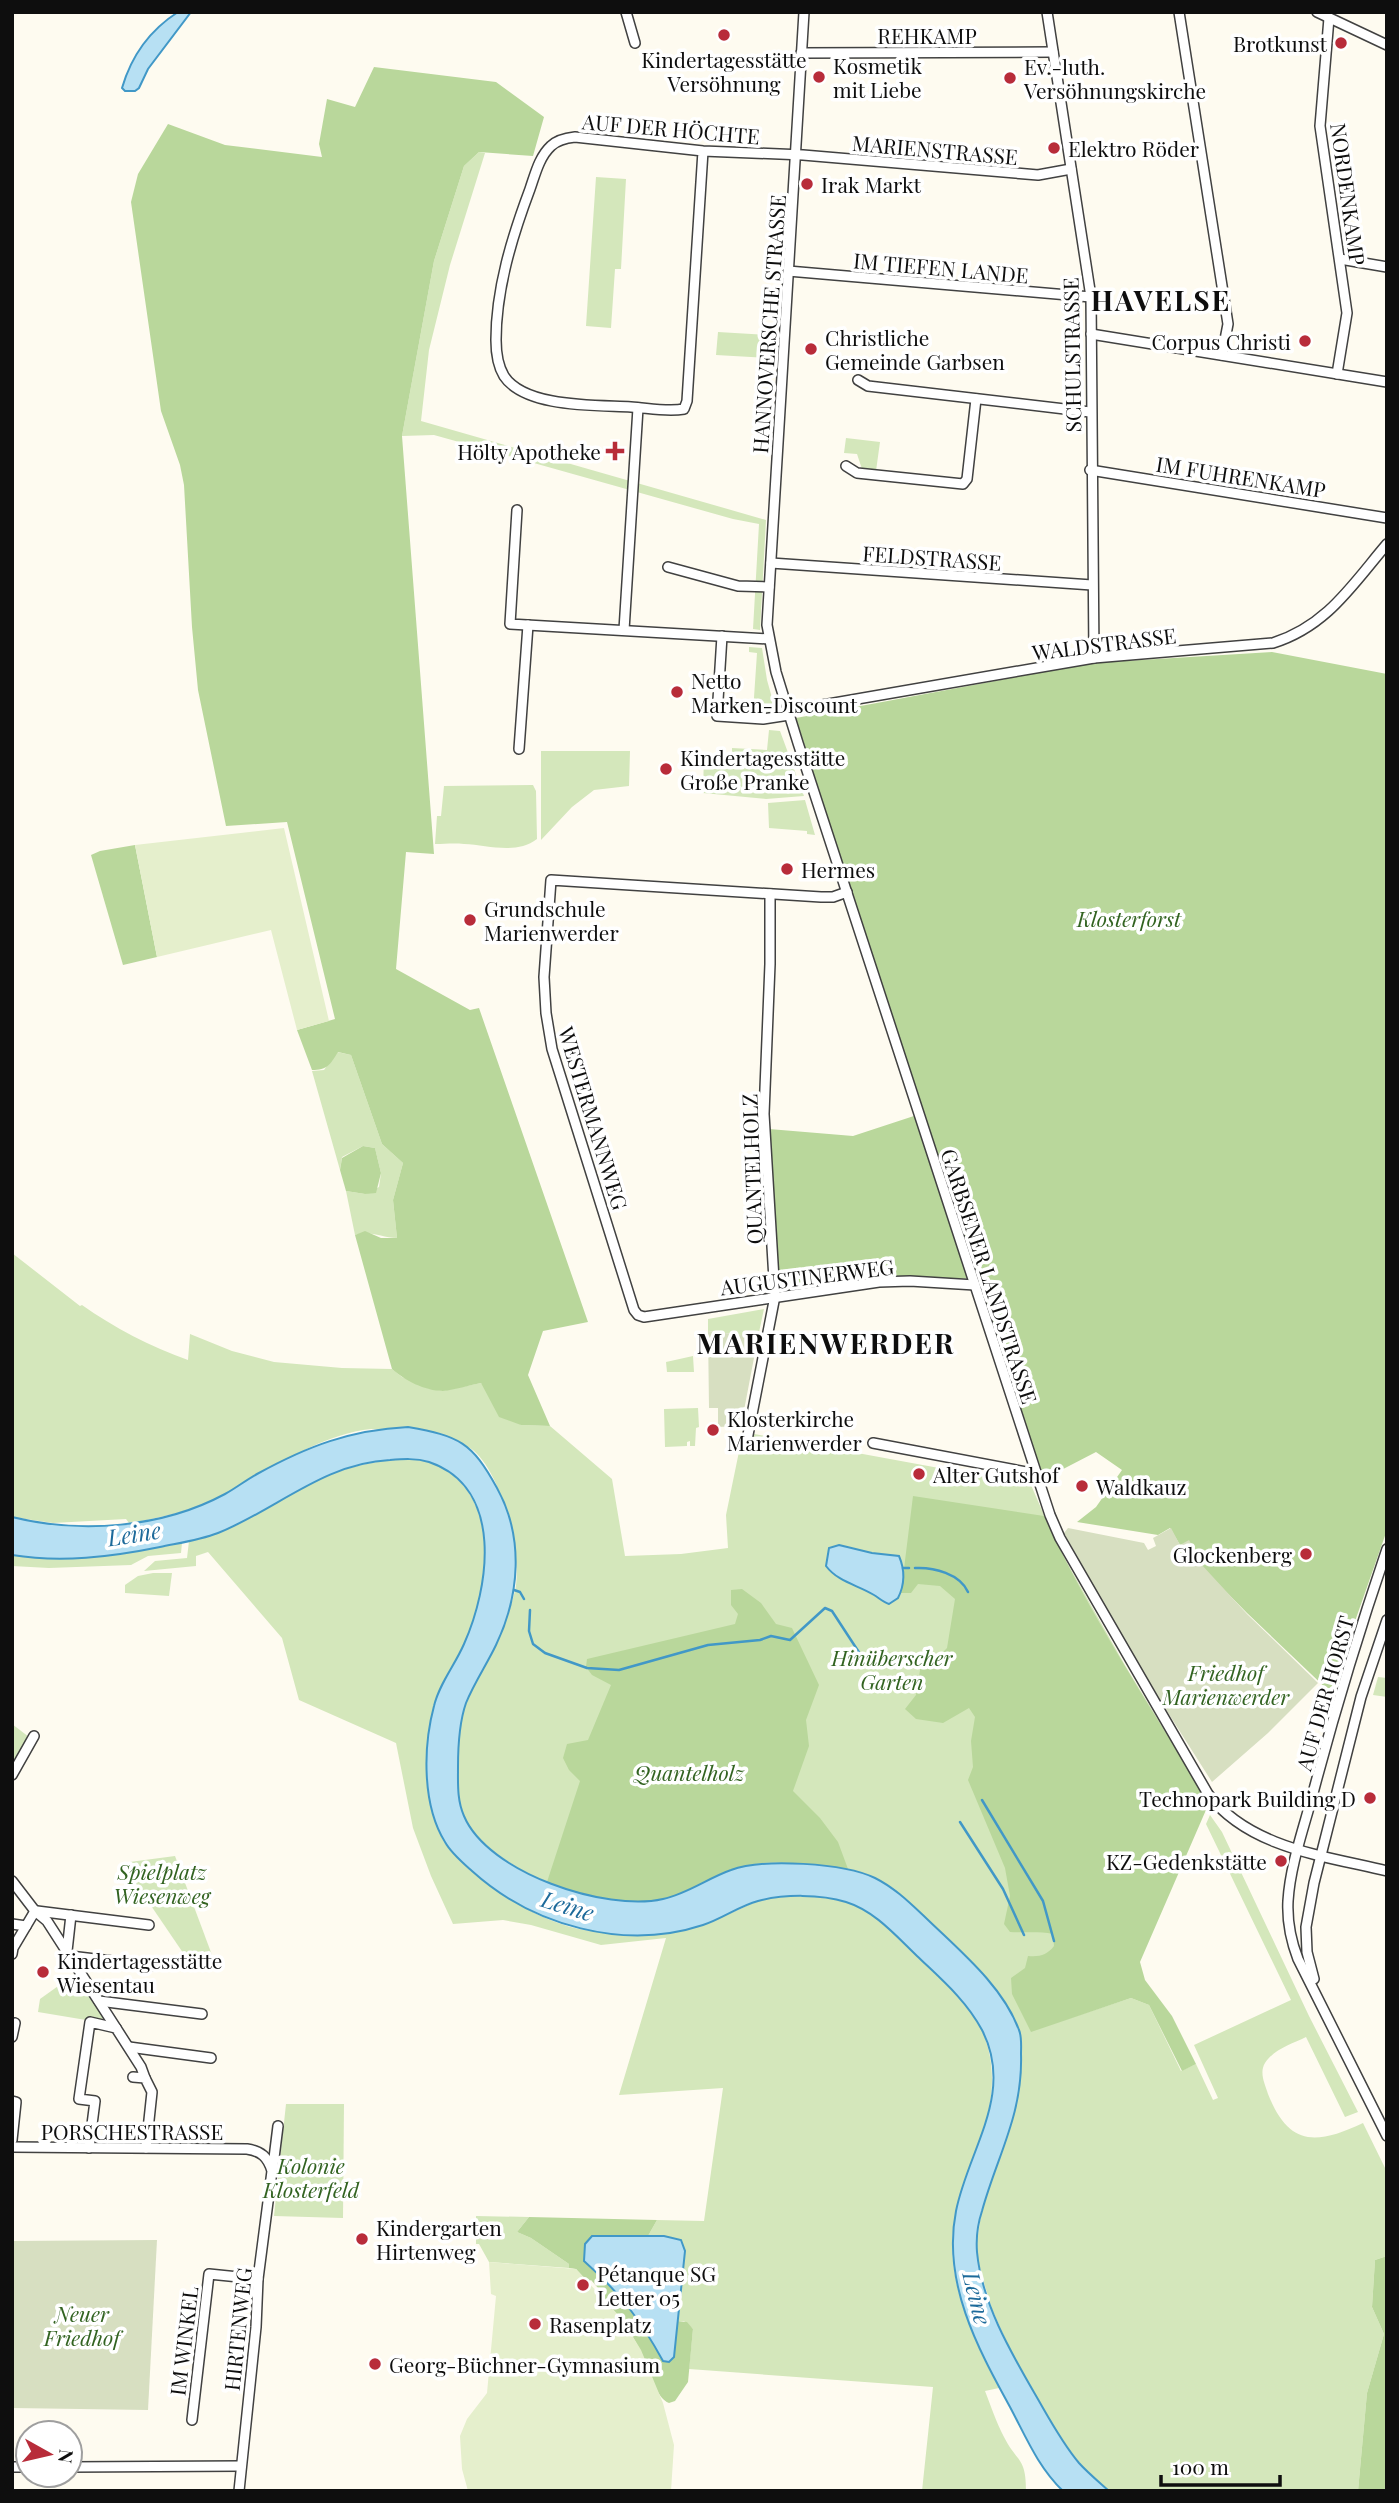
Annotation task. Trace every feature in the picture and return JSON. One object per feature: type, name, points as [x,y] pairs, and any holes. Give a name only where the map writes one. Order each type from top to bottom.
[{"type":"street","points":[[626,12],[635,43]]},
{"type":"street","name":"HANNOVERSCHE STRASSE","points":[[769,639],[769,587],[804,12]]},
{"type":"street","name":"SCHULSTRASSE","points":[[1047,12],[1091,297],[1090,470],[1094,659]]},
{"type":"street","points":[[1179,12],[1228,324],[1222,355]]},
{"type":"street","points":[[1317,12],[1387,46]]},
{"type":"street","name":"NORDENKAMP","points":[[1329,18],[1320,126],[1348,313],[1338,374]]},
{"type":"street","name":"REHKAMP","points":[[801,53],[1053,52]]},
{"type":"street","name":"AUF DER HÖCHTE","points":[[703,151],[687,401],[684,408],[638,408],[543,399],[511,384],[504,376],[498,360],[496,341],[503,283],[514,233],[543,156],[558,141],[575,137],[703,151],[796,155]]},
{"type":"street","name":"MARIENSTRASSE","points":[[796,155],[1038,175],[1071,169]]},
{"type":"street","points":[[1340,259],[1387,267]]},
{"type":"street","name":"IM TIEFEN LANDE","points":[[788,271],[1091,297]]},
{"type":"street","points":[[1091,334],[1387,382]]},
{"type":"street","points":[[858,380],[868,386],[1090,412]]},
{"type":"street","points":[[846,466],[857,474],[963,484],[967,479],[976,399]]},
{"type":"street","points":[[624,630],[638,408]]},
{"type":"street","name":"IM FUHRENKAMP","points":[[1090,470],[1387,517]]},
{"type":"street","points":[[517,510],[510,624],[769,639]]},
{"type":"street","name":"WALDSTRASSE","points":[[722,636],[717,716],[763,719],[1094,659],[1251,646],[1293,636],[1325,616],[1387,544]]},
{"type":"street","name":"FELDSTRASSE","points":[[771,564],[1092,585]]},
{"type":"street","points":[[668,567],[737,586],[769,587]]},
{"type":"street","points":[[519,749],[528,625]]},
{"type":"street","name":"GARBSENER LANDSTRASSE","points":[[769,639],[789,713],[1055,1529],[1208,1794],[1221,1808],[1246,1829],[1299,1849],[1387,1871]]},
{"type":"street","name":"WESTERMANNWEG","points":[[644,1317],[634,1310],[552,1049],[545,1013],[544,978],[551,880],[833,897],[847,892]]},
{"type":"street","name":"QUANTELHOLZ","points":[[747,1440],[775,1296],[764,1114],[771,964],[770,894]]},
{"type":"street","name":"AUGUSTINERWEG","points":[[644,1317],[879,1282],[910,1280],[975,1285]]},
{"type":"street","points":[[873,1443],[1037,1474]]},
{"type":"street","name":"AUF DER HORST","points":[[1299,1849],[1342,1689],[1387,1549]]},
{"type":"street","name":"AUF DER HORST","points":[[1322,1854],[1361,1697],[1387,1620]]},
{"type":"street","points":[[12,1775],[34,1736]]},
{"type":"street","points":[[1299,1849],[1288,1904],[1290,1929],[1298,1959],[1387,2136]]},
{"type":"street","points":[[1322,1854],[1308,1916],[1307,1952],[1325,2011]]},
{"type":"street","points":[[12,1881],[35,1911],[47,1921],[141,2067],[152,2092],[146,2148]]},
{"type":"street","points":[[35,1911],[149,1925]]},
{"type":"street","points":[[12,1954],[35,1911]]},
{"type":"street","points":[[67,1951],[71,1915]]},
{"type":"street","points":[[12,1924],[26,1926]]},
{"type":"street","points":[[67,1951],[154,1966]]},
{"type":"street","points":[[99,2001],[202,2014]]},
{"type":"street","points":[[12,2037],[15,2022]]},
{"type":"street","points":[[89,2148],[95,2101],[79,2099],[90,2022],[116,2028]]},
{"type":"street","points":[[129,2047],[211,2058]]},
{"type":"street","points":[[133,2077],[145,2078]]},
{"type":"street","points":[[12,2101],[16,2102],[12,2140]]},
{"type":"street","name":"HIRTENWEG","points":[[239,2491],[256,2328],[258,2279],[278,2126]]},
{"type":"street","name":"PORSCHESTRASSE","points":[[12,2147],[251,2150],[264,2155],[272,2171]]},
{"type":"street","name":"IM WINKEL","points":[[192,2420],[209,2274],[258,2279]]},
{"type":"street","points":[[84,2467],[241,2466]]},
{"type":"green space","points":[[374,67],[496,82],[544,117],[533,156],[479,152],[464,166],[434,261],[402,436],[434,854],[406,852],[396,969],[470,1010],[479,1008],[588,1322],[543,1331],[528,1375],[550,1426],[521,1425],[499,1417],[481,1383],[436,1391],[415,1384],[392,1369],[355,1235],[365,1231],[381,1238],[397,1238],[393,1200],[403,1163],[382,1144],[351,1055],[338,1052],[328,1066],[312,1070],[297,1030],[335,1019],[287,822],[226,826],[198,690],[184,485],[180,465],[161,411],[131,202],[138,174],[168,124],[225,145],[322,157],[319,144],[327,99],[355,107]]},
{"type":"green space","points":[[479,152],[485,153],[450,265],[429,350],[421,421],[766,520],[760,630],[753,629],[759,524],[434,435],[402,436],[434,261],[464,166]]},
{"type":"green space","points":[[596,177],[626,179],[621,269],[615,269],[611,328],[586,326]]},
{"type":"green space","points":[[718,332],[769,335],[768,358],[716,355]]},
{"type":"green space","points":[[846,438],[880,442],[876,471],[862,469],[857,454],[844,453]]},
{"type":"green space","points":[[749,647],[762,648],[776,712],[753,712],[757,653],[749,652]]},
{"type":"green space","name":"Klosterforst","points":[[1272,652],[1387,674],[1387,1530],[1333,1677],[1331,1693],[1180,1545],[1170,1528],[1158,1535],[1077,1522],[1096,1507],[1122,1470],[1096,1452],[1042,1480],[978,1279],[881,1276],[779,1290],[769,1129],[853,1136],[920,1114],[796,718],[1092,663]]},
{"type":"green space","points":[[769,730],[780,731],[804,796],[766,799],[703,793],[704,754],[732,757],[732,748],[767,750]]},
{"type":"green space","points":[[541,751],[630,751],[629,786],[594,790],[572,807],[541,840]]},
{"type":"green space","points":[[533,785],[536,791],[537,839],[529,844],[502,848],[435,844],[437,816],[441,816],[444,786]]},
{"type":"green space","points":[[805,800],[815,835],[807,834],[807,831],[769,828],[768,803]]},
{"type":"green space","points":[[284,828],[329,1021],[297,1030],[271,930],[157,957],[135,845]]},
{"type":"green space","points":[[135,845],[157,957],[123,965],[91,855]]},
{"type":"green space","points":[[337,1052],[351,1055],[382,1144],[403,1163],[393,1200],[397,1238],[366,1233],[355,1235],[346,1191],[365,1194],[379,1187],[381,1173],[375,1148],[363,1146],[342,1157],[340,1170],[312,1071],[324,1070]]},
{"type":"green space","points":[[363,1146],[375,1148],[381,1173],[376,1193],[346,1191],[340,1170],[342,1158]]},
{"type":"green space","name":"Hinüberscher Garten","points":[[12,1253],[80,1306],[133,1336],[188,1360],[190,1334],[232,1351],[274,1362],[392,1369],[402,1377],[427,1388],[442,1391],[481,1383],[521,1425],[550,1426],[612,1479],[625,1556],[681,1554],[728,1548],[726,1515],[743,1432],[1031,1485],[1057,1545],[1126,1667],[1209,1803],[1037,2029],[1131,1998],[1149,2005],[1181,2071],[1196,2064],[1213,2100],[1218,2098],[1194,2045],[1291,2000],[1206,1824],[1210,1815],[1222,1832],[1309,2016],[1358,2112],[1345,2117],[1306,2037],[1278,2050],[1263,2067],[1264,2082],[1276,2111],[1285,2124],[1306,2137],[1331,2135],[1363,2123],[1387,2172],[1387,2256],[1375,2260],[1372,2307],[1384,2334],[1367,2393],[1358,2491],[1109,2491],[1078,2462],[1012,2354],[992,2309],[976,2248],[981,2215],[1021,2069],[895,1889],[864,1873],[580,1894],[559,1888],[526,1872],[493,1851],[480,1839],[469,1825],[459,1798],[461,1725],[468,1698],[504,1627],[517,1576],[512,1536],[500,1493],[481,1458],[470,1448],[371,1429],[332,1438],[313,1446],[214,1500],[166,1516],[129,1523],[126,1519],[53,1523],[12,1517]]},
{"type":"green space","points":[[764,1309],[758,1337],[708,1331],[708,1319]]},
{"type":"green space","points":[[708,1331],[758,1337],[741,1426],[718,1427],[718,1408],[709,1408]]},
{"type":"green space","points":[[693,1356],[694,1372],[667,1372],[666,1362]]},
{"type":"green space","points":[[698,1408],[699,1427],[696,1428],[695,1446],[690,1446],[690,1441],[687,1446],[665,1447],[664,1409]]},
{"type":"green space","points":[[420,1459],[447,1471],[466,1489],[478,1512],[484,1538],[485,1566],[481,1595],[473,1622],[440,1690],[431,1719],[431,1797],[439,1832],[449,1849],[489,1884],[521,1906],[555,1922],[591,1931],[726,1914],[768,1899],[798,1896],[850,1903],[859,1906],[887,1927],[969,2007],[982,2030],[989,2052],[991,2095],[982,2138],[955,2222],[952,2238],[953,2265],[967,2320],[999,2388],[985,2391],[1001,2431],[1022,2465],[1026,2491],[922,2491],[933,2387],[689,2369],[693,2329],[684,2321],[677,2321],[685,2251],[664,2236],[648,2236],[657,2220],[704,2221],[723,2088],[619,2095],[666,1938],[601,1945],[503,1920],[453,1924],[413,1828],[396,1743],[299,1700],[282,1638],[208,1552],[196,1556],[196,1566],[144,1571],[155,1561],[187,1558],[189,1541],[219,1532],[329,1475],[373,1462]]},
{"type":"green space","points":[[913,1496],[1044,1516],[1101,1626],[1209,1803],[1140,1962],[1145,1980],[1172,2016],[1196,2064],[1182,2071],[1149,2005],[1131,1998],[1031,2032],[1012,1994],[1011,1978],[1025,1968],[1028,1956],[1049,1952],[1054,1946],[1053,1934],[1010,1932],[1004,1924],[1010,1896],[1005,1868],[968,1780],[973,1767],[971,1741],[975,1717],[969,1708],[943,1723],[916,1719],[905,1709],[916,1695],[922,1658],[926,1654],[942,1653],[947,1648],[955,1599],[940,1586],[918,1584],[911,1593],[901,1593]]},
{"type":"green space","name":"Friedhof Marienwerder","points":[[1068,1528],[1144,1543],[1148,1550],[1156,1546],[1153,1538],[1171,1528],[1180,1545],[1189,1540],[1201,1564],[1247,1614],[1318,1683],[1268,1733],[1212,1782],[1137,1664],[1064,1533]]},
{"type":"green space","points":[[182,1543],[181,1553],[148,1556],[131,1565],[49,1568],[12,1566],[12,1555],[76,1558]]},
{"type":"green space","points":[[172,1573],[169,1596],[125,1593],[125,1585],[138,1576]]},
{"type":"green space","name":"Quantelholz","points":[[742,1589],[761,1603],[776,1624],[792,1628],[819,1685],[806,1720],[809,1746],[793,1791],[820,1818],[838,1842],[848,1869],[772,1862],[749,1865],[667,1899],[637,1903],[591,1897],[547,1882],[580,1781],[569,1770],[563,1758],[567,1744],[588,1740],[611,1685],[592,1675],[586,1667],[587,1659],[735,1624],[738,1614],[731,1605],[731,1590]]},
{"type":"green space","points":[[1378,1677],[1387,1678],[1387,1697],[1373,1695]]},
{"type":"green space","points":[[12,1724],[29,1737],[12,1767]]},
{"type":"green space","name":"Spielplatz Wiesenweg","points":[[175,1856],[215,1963],[194,1969],[122,1863]]},
{"type":"green space","points":[[75,1974],[110,2024],[38,2012],[40,1999]]},
{"type":"green space","name":"Kolonie Klosterfeld","points":[[286,2104],[344,2104],[343,2218],[274,2216]]},
{"type":"green space","points":[[476,2216],[529,2217],[517,2232],[531,2238],[569,2264],[569,2268],[489,2262],[479,2244],[476,2244]]},
{"type":"green space","points":[[529,2217],[657,2220],[648,2236],[592,2236],[584,2261],[674,2357],[677,2321],[687,2322],[693,2329],[688,2382],[675,2401],[665,2401],[659,2393],[633,2337],[596,2291],[598,2288],[591,2280],[588,2282],[576,2269],[569,2268],[569,2264],[531,2238],[517,2232]]},
{"type":"green space","name":"Neuer Friedhof","points":[[157,2240],[148,2410],[12,2408],[12,2241]]},
{"type":"green space","points":[[1387,2256],[1387,2491],[1358,2491],[1367,2393],[1384,2334],[1372,2307],[1375,2260]]},
{"type":"green space","points":[[489,2262],[576,2269],[622,2319],[641,2350],[663,2403],[674,2445],[671,2491],[468,2491],[462,2469],[460,2436],[467,2419],[487,2393],[496,2296],[491,2294]]},
{"type":"water","points":[[178,12],[191,12],[148,69],[139,88],[125,91],[122,88],[136,55],[150,36]]},
{"type":"water","name":"Leine","points":[[408,1427],[452,1438],[471,1451],[480,1460],[497,1488],[512,1526],[516,1566],[510,1606],[496,1645],[466,1703],[459,1735],[459,1798],[464,1816],[477,1836],[497,1855],[522,1871],[551,1884],[611,1900],[639,1902],[663,1899],[731,1870],[763,1864],[803,1864],[861,1873],[882,1882],[908,1901],[966,1956],[1002,1998],[1020,2033],[1021,2076],[1008,2135],[979,2221],[977,2247],[980,2272],[1000,2330],[1053,2425],[1079,2463],[1109,2491],[1063,2491],[1054,2482],[1027,2440],[986,2361],[965,2313],[954,2263],[956,2211],[986,2122],[994,2077],[991,2054],[982,2030],[961,1999],[944,1982],[866,1911],[836,1899],[814,1896],[779,1897],[751,1903],[703,1925],[673,1932],[611,1934],[551,1919],[523,1906],[472,1871],[448,1846],[437,1827],[429,1794],[427,1757],[430,1722],[436,1698],[473,1621],[484,1569],[480,1516],[470,1494],[453,1475],[429,1462],[419,1460],[366,1463],[322,1478],[239,1523],[204,1538],[142,1551],[86,1558],[49,1559],[12,1555],[12,1517],[93,1526],[148,1521],[201,1505],[276,1464],[330,1441],[367,1432]]},
{"type":"water","points":[[839,1545],[899,1556],[903,1577],[898,1598],[889,1604],[842,1580],[831,1571],[826,1566],[829,1548]]},
{"type":"water","points":[[592,2236],[664,2236],[681,2240],[685,2251],[674,2357],[669,2362],[663,2361],[646,2332],[619,2296],[584,2261],[585,2244]]},
{"type":"waterway","points":[[903,1568],[909,1568]]},
{"type":"waterway","points":[[915,1568],[930,1569],[953,1576],[968,1592]]},
{"type":"waterway","points":[[514,1590],[520,1592],[524,1599]]},
{"type":"waterway","points":[[530,1610],[529,1631],[533,1644],[545,1653],[587,1668],[619,1670],[708,1645],[760,1640],[771,1636],[790,1640],[825,1608],[832,1611],[864,1660]]},
{"type":"waterway","points":[[982,1800],[1043,1901],[1054,1941]]},
{"type":"waterway","points":[[960,1822],[1003,1889],[1024,1935]]},
{"type":"place","name":"Kindertagesstätte Versöhnung","points":[[724,35]]},
{"type":"place","name":"Brotkunst","points":[[1341,43]]},
{"type":"place","name":"Kosmetik mit Liebe","points":[[819,77]]},
{"type":"place","name":"Ev.-luth. Versöhnungskirche","points":[[1010,78]]},
{"type":"place","name":"Elektro Röder","points":[[1054,148]]},
{"type":"place","name":"Irak Markt","points":[[807,184]]},
{"type":"place","name":"Corpus Christi","points":[[1305,341]]},
{"type":"place","name":"Christliche Gemeinde Garbsen","points":[[811,349]]},
{"type":"place","name":"Hölty Apotheke","points":[[615,451]]},
{"type":"place","name":"Netto Marken-Discount","points":[[677,692]]},
{"type":"place","name":"Kindertagesstätte Große Pranke","points":[[666,769]]},
{"type":"place","name":"Hermes","points":[[787,869]]},
{"type":"place","name":"Grundschule Marienwerder","points":[[470,920]]},
{"type":"place","name":"Klosterkirche Marienwerder","points":[[713,1430]]},
{"type":"place","name":"Alter Gutshof","points":[[919,1474]]},
{"type":"place","name":"Waldkauz","points":[[1082,1486]]},
{"type":"place","name":"Glockenberg","points":[[1306,1554]]},
{"type":"place","name":"Technopark Building D","points":[[1370,1798]]},
{"type":"place","name":"KZ-Gedenkstätte","points":[[1281,1861]]},
{"type":"place","name":"Kindertagesstätte Wiesentau","points":[[43,1972]]},
{"type":"place","name":"Kindergarten Hirtenweg","points":[[362,2239]]},
{"type":"place","name":"Pétanque SG Letter 05","points":[[583,2285]]},
{"type":"place","name":"Rasenplatz","points":[[535,2324]]},
{"type":"place","name":"Georg-Büchner-Gymnasium","points":[[375,2364]]},
{"type":"district","name":"HAVELSE","points":[[1161,299]]},
{"type":"district","name":"MARIENWERDER","points":[[826,1342]]}]
